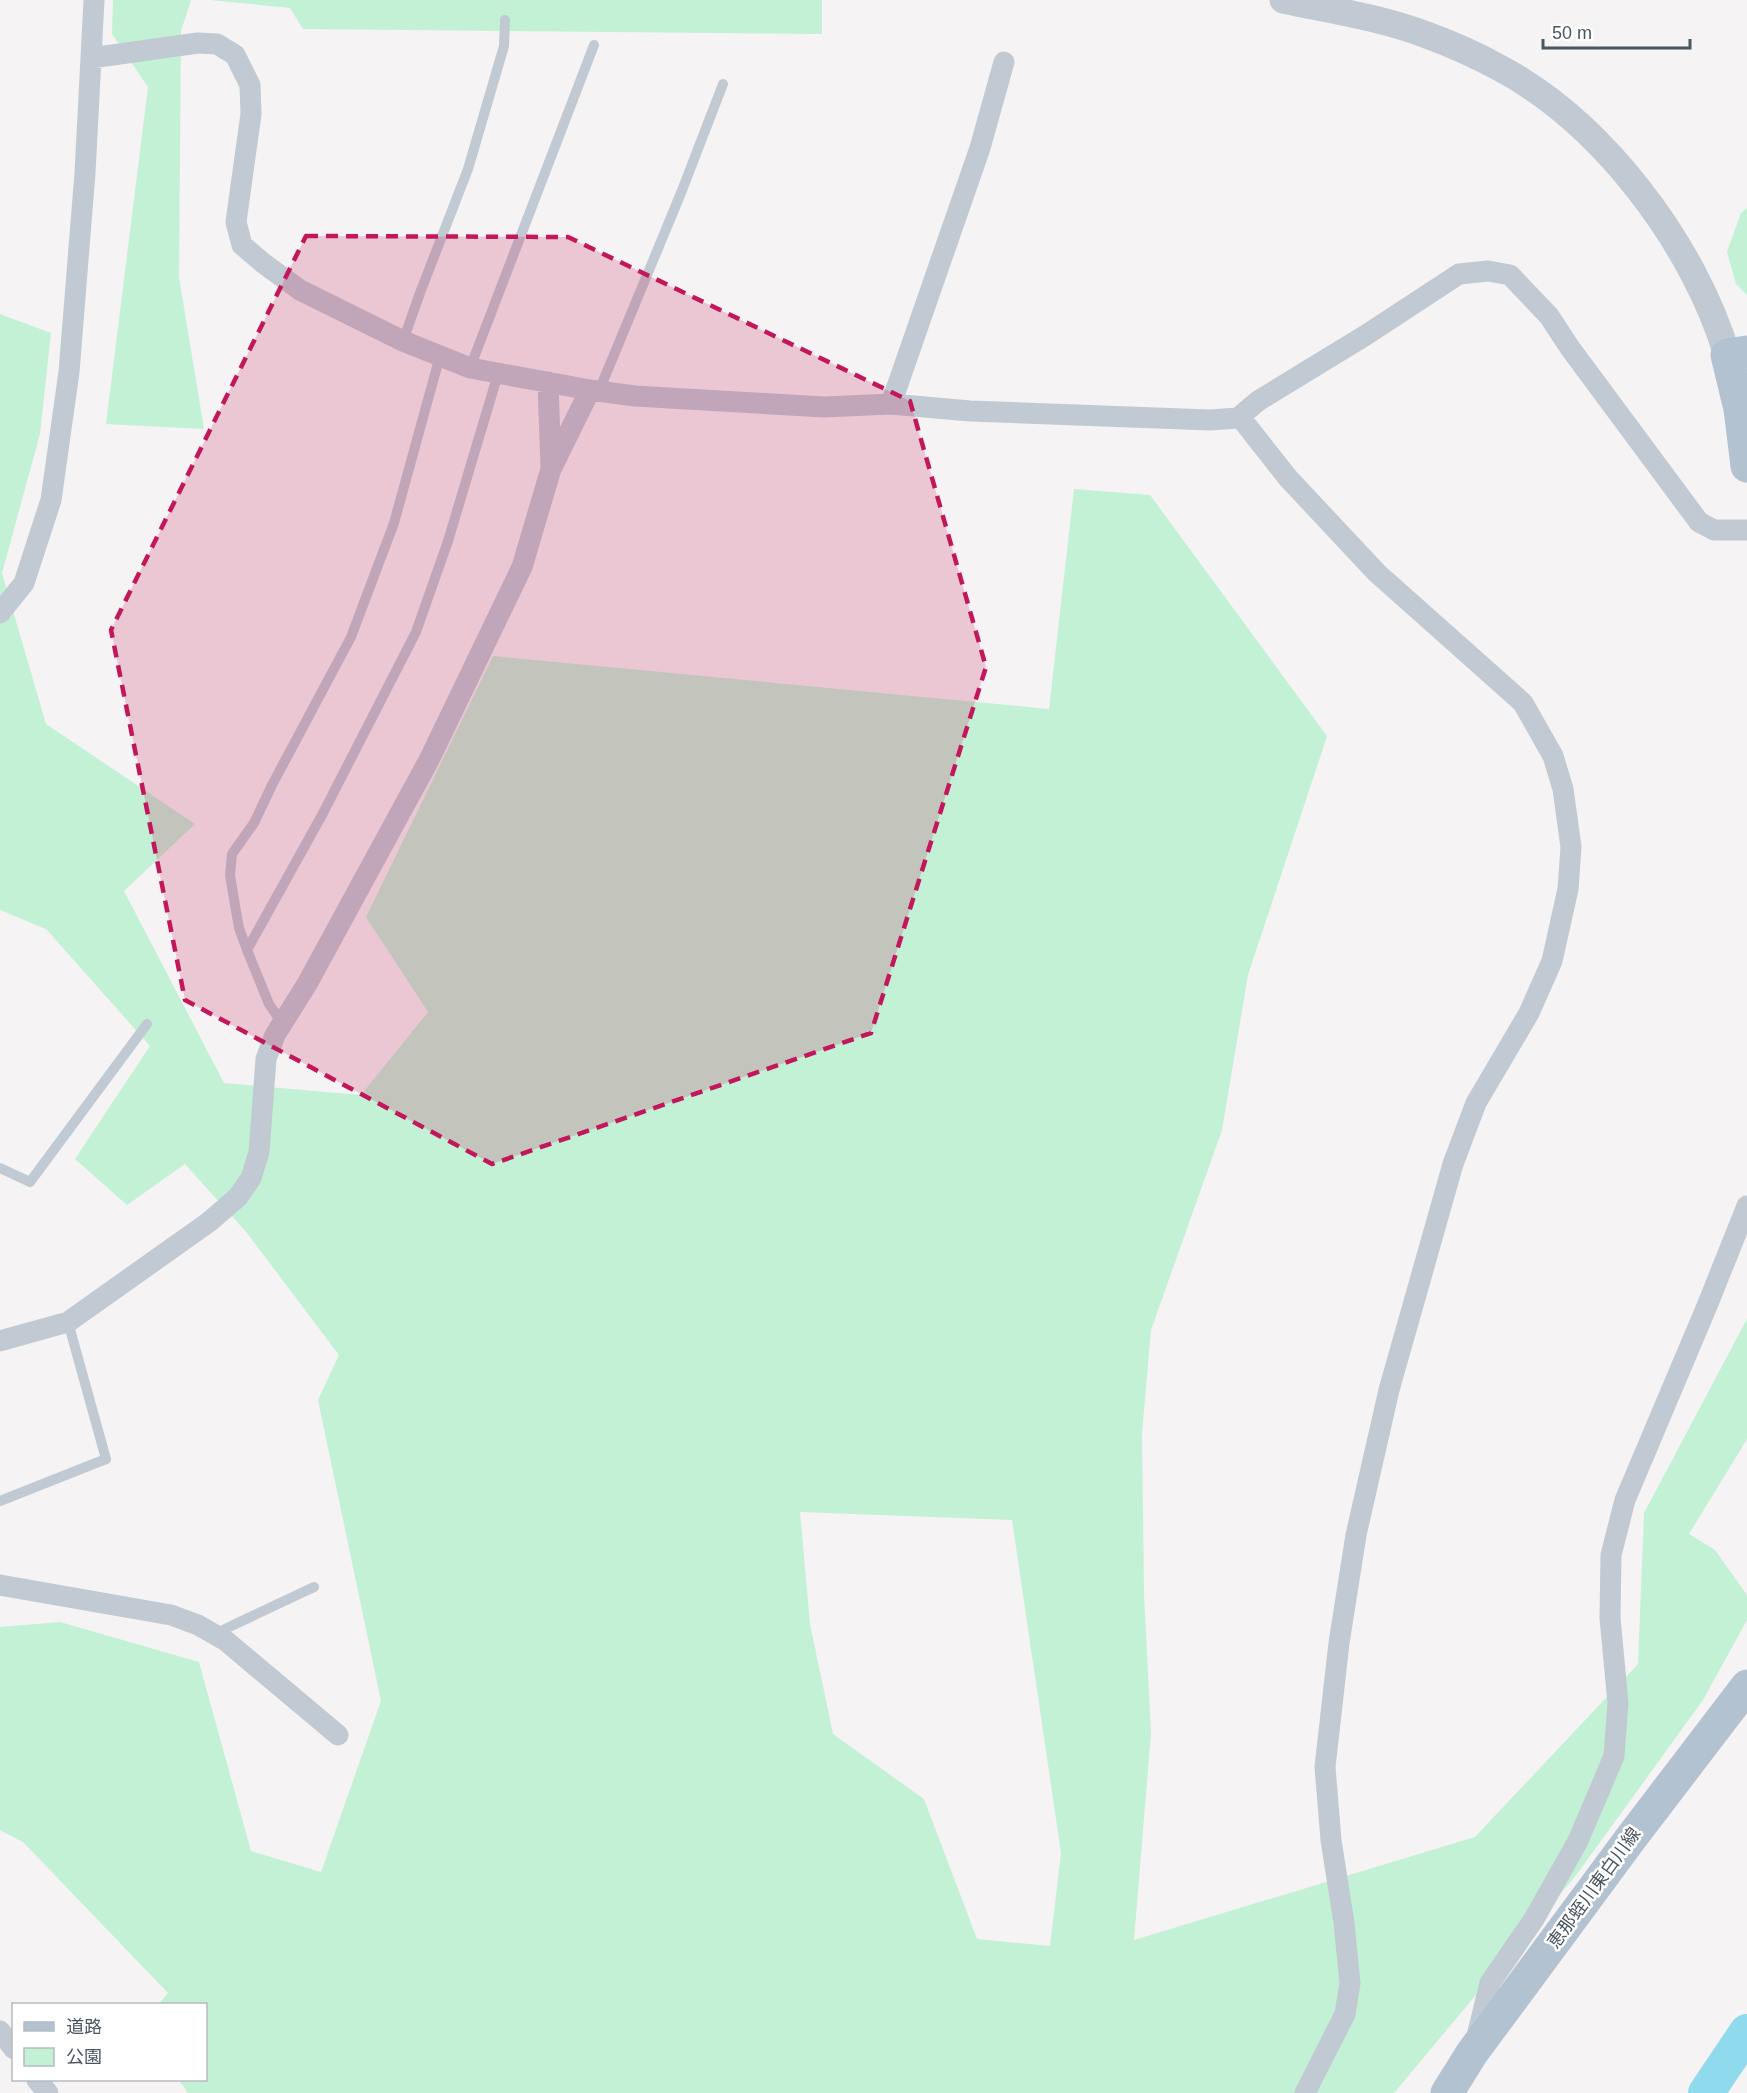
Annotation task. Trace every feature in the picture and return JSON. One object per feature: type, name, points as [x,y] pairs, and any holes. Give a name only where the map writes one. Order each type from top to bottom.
[{"type":"main road","points":[[1737,354],[1740,409],[1747,466]]},
{"type":"main road","name":"恵那蛭川東白川線","points":[[1447,2093],[1472,2053],[1747,1686]]},
{"type":"street","points":[[0,613],[24,583],[51,500],[69,372],[94,0]]},
{"type":"street","points":[[1296,1],[1369,18],[1423,34],[1469,53],[1500,68],[1563,112],[1599,143],[1658,216],[1702,289],[1718,327],[1737,354]]},
{"type":"street","points":[[91,58],[198,43],[217,44],[235,55],[250,85],[251,114],[236,222],[242,245],[300,290],[403,341],[470,368],[635,396],[824,407],[891,404],[982,412],[1210,420],[1240,417],[1258,401],[1459,274],[1488,271],[1510,274],[1549,316],[1570,348],[1699,522],[1714,530],[1747,530]]},
{"type":"street","points":[[891,404],[980,148],[1004,63]]},
{"type":"street","points":[[548,382],[551,469]]},
{"type":"street","points":[[0,1341],[68,1322],[209,1222],[238,1197],[251,1178],[259,1152],[266,1059],[275,1035],[307,984],[429,760],[522,567],[551,469],[595,390]]},
{"type":"street","points":[[1240,417],[1288,478],[1377,573],[1523,703],[1553,756],[1563,789],[1571,847],[1568,889],[1552,961],[1529,1013],[1476,1103],[1453,1164],[1389,1390],[1359,1524],[1339,1643],[1325,1767],[1331,1840],[1344,1923],[1350,1983],[1345,2014],[1305,2093]]},
{"type":"street","points":[[1472,2053],[1490,1983],[1534,1919],[1578,1841],[1614,1756],[1618,1703],[1610,1618],[1611,1555],[1625,1500],[1747,1206]]},
{"type":"street","points":[[0,1585],[171,1615],[198,1625],[217,1635],[338,1735]]},
{"type":"street","points":[[0,2031],[12,2046]]},
{"type":"street","points":[[39,2081],[48,2093]]},
{"type":"lane","points":[[403,341],[468,169],[504,46],[505,20]]},
{"type":"lane","points":[[470,368],[594,45]]},
{"type":"lane","points":[[595,390],[681,193],[723,84]]},
{"type":"lane","points":[[282,1023],[268,1004],[239,928],[230,874],[232,854],[254,824],[272,785],[351,637],[394,523],[440,356]]},
{"type":"lane","points":[[247,950],[321,815],[416,632],[448,541],[498,374]]},
{"type":"lane","points":[[0,1168],[30,1182],[147,1024]]},
{"type":"lane","points":[[0,1501],[106,1459],[68,1322]]},
{"type":"lane","points":[[217,1635],[225,1629],[314,1587]]},
{"type":"highlighted area","points":[[306,236],[568,237],[910,401],[986,667],[871,1033],[492,1164],[185,1000],[111,630]]},
{"type":"green space","points":[[113,0],[191,0],[181,31],[179,277],[204,429],[106,424],[148,87],[112,34]]},
{"type":"green space","points":[[210,0],[822,0],[822,34],[303,29],[290,8]]},
{"type":"green space","points":[[1747,208],[1747,295],[1736,284],[1727,252],[1741,213]]},
{"type":"green space","points":[[0,314],[51,333],[40,434],[2,573],[46,724],[195,824],[124,891],[224,1083],[361,1095],[428,1012],[366,917],[493,656],[1049,709],[1074,489],[1150,495],[1327,736],[1248,975],[1222,1130],[1151,1330],[1142,1433],[1144,1594],[1151,1733],[1134,1940],[1475,1837],[1638,1664],[1644,1513],[1747,1319],[1747,1439],[1689,1534],[1715,1550],[1747,1595],[1747,1620],[1703,1700],[1577,1874],[1394,2093],[188,2093],[180,2081],[207,2081],[207,2003],[160,2003],[168,1993],[23,1842],[0,1830],[0,1627],[60,1622],[199,1662],[251,1851],[321,1872],[381,1701],[318,1400],[339,1355],[247,1233],[185,1164],[127,1205],[75,1159],[150,1046],[46,929],[0,910]],"holes":[[[800,1512],[1012,1520],[1061,1853],[1050,1946],[977,1939],[924,1799],[833,1734],[810,1624]]]},
{"type":"waterway","points":[[1706,2093],[1747,2032]]}]
